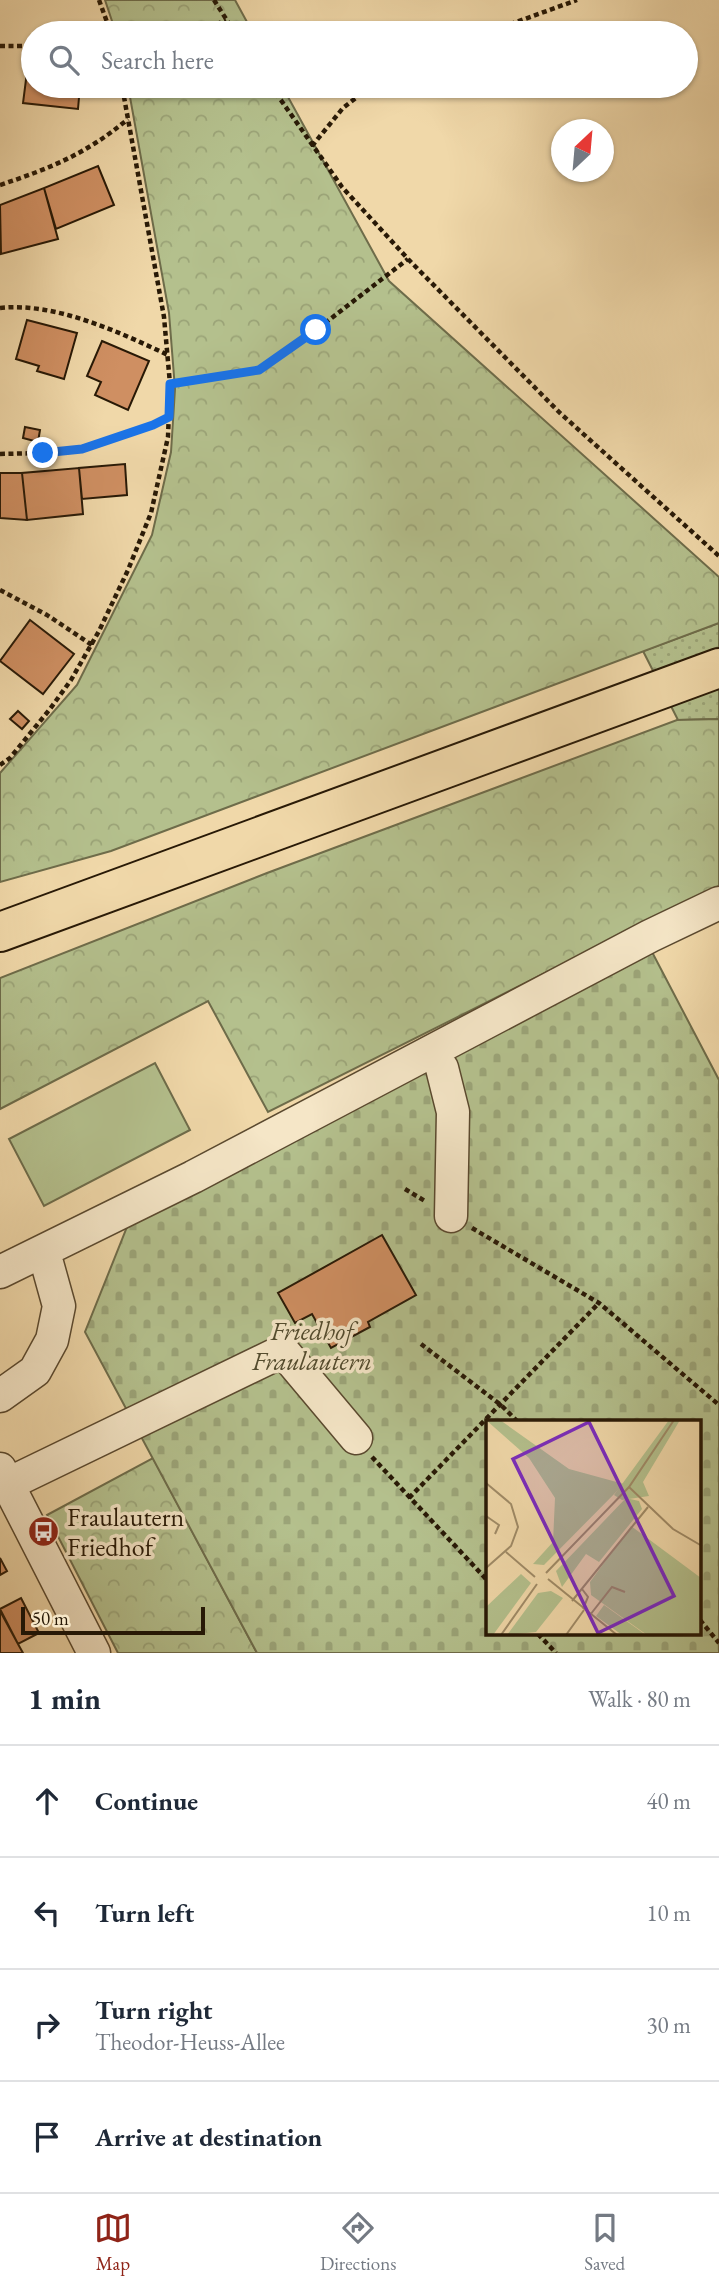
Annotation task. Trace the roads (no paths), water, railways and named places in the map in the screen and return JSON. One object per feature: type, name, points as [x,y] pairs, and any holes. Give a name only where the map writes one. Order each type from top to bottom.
[{"type":"main road","points":[[0,932],[719,668]]},
{"type":"street","points":[[0,1272],[193,1177],[650,936],[719,903]]},
{"type":"street","points":[[442,1068],[453,1112],[451,1216]]},
{"type":"street","points":[[0,1396],[35,1371],[52,1340],[59,1306],[44,1252]]},
{"type":"street","points":[[94,1653],[4,1477],[283,1351],[356,1438]]},
{"type":"place","name":"Fraulautern Friedhof","points":[[44,1532]]},
{"type":"park label","name":"Friedhof Fraulautern","points":[[312,1346]]}]
